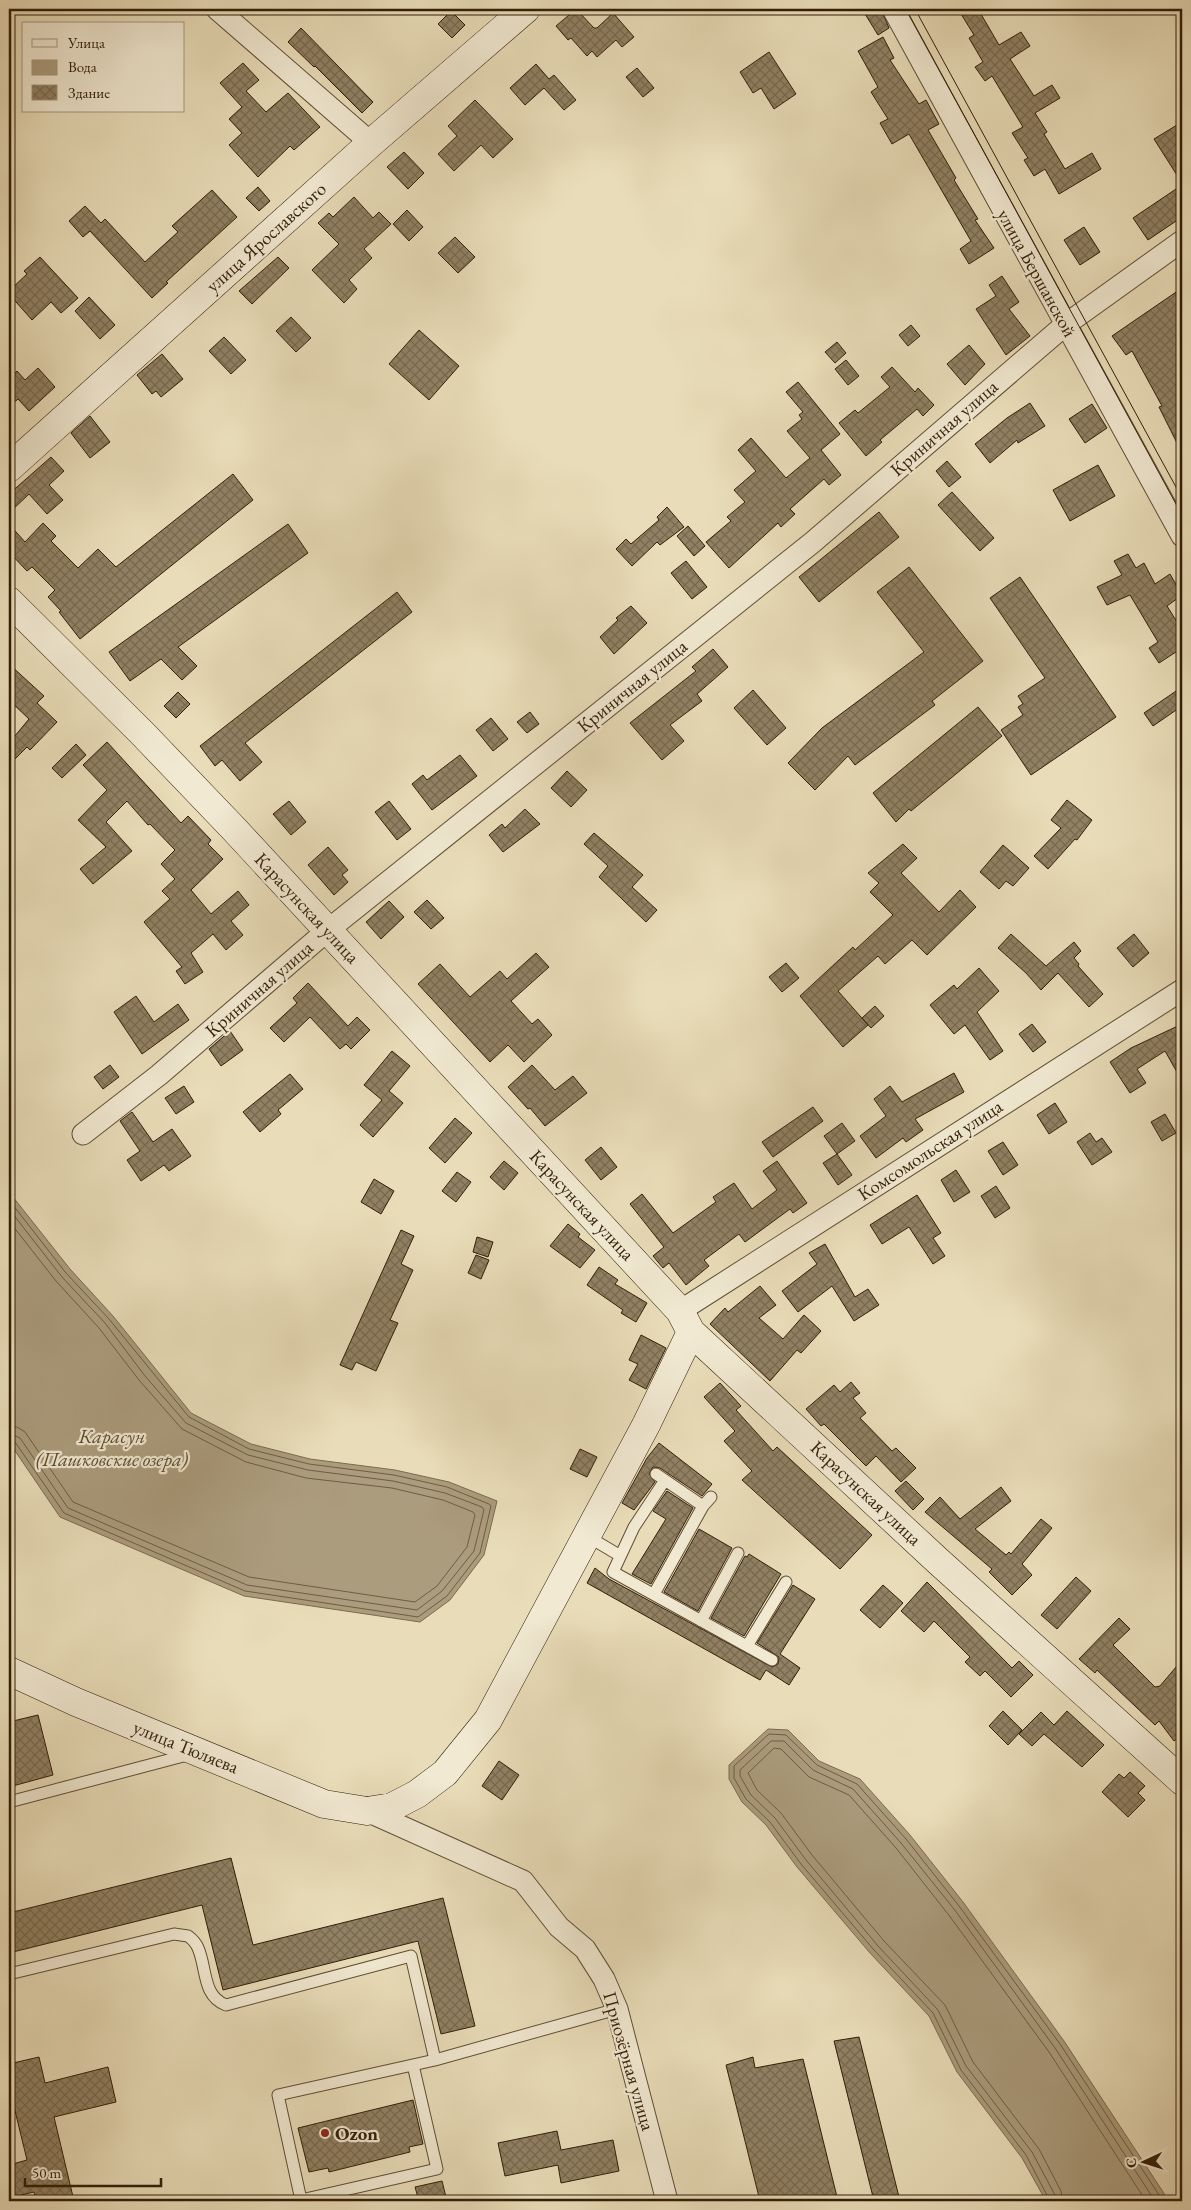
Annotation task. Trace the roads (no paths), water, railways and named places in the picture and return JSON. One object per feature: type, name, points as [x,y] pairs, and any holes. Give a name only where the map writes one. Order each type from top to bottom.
[{"type":"street","points":[[217,9],[371,143]]},
{"type":"street","name":"улица Ярославского","points":[[9,468],[371,143],[526,9]]},
{"type":"street","name":"улица Бершанской","points":[[893,9],[1182,536]]},
{"type":"street","name":"Криничная улица","points":[[83,1134],[159,1075],[328,930],[813,542],[1065,325],[1182,241]]},
{"type":"street","name":"Карасунская улица","points":[[9,601],[143,734],[328,930],[685,1322],[938,1561],[1182,1781]]},
{"type":"street","name":"Комсомольская улица","points":[[685,1322],[1182,990]]},
{"type":"street","name":"улица Тюляева","points":[[9,1671],[76,1702],[324,1804],[366,1811],[392,1807],[445,1773],[488,1720],[646,1425],[685,1322]]},
{"type":"street","name":"Приозёрная улица","points":[[366,1811],[523,1881],[559,1927],[585,1949],[604,1979],[617,2009],[667,2201]]},
{"type":"lane","points":[[654,1594],[707,1502],[660,1477],[634,1526],[613,1572],[772,1660]]},
{"type":"lane","points":[[587,1536],[620,1555]]},
{"type":"lane","points":[[702,1621],[738,1554]]},
{"type":"lane","points":[[747,1646],[786,1582]]},
{"type":"lane","points":[[9,1802],[199,1752]]},
{"type":"lane","points":[[9,1974],[174,1934],[188,1936],[198,1946],[209,1989],[216,2001],[226,2005],[411,1956],[435,2060]]},
{"type":"lane","points":[[413,2065],[437,2169],[301,2200],[278,2095],[435,2060],[617,2009]]},
{"type":"water","name":"Карасун (Пашковские озера)","points":[[9,1192],[70,1269],[113,1316],[191,1413],[251,1444],[310,1459],[395,1470],[449,1482],[497,1501],[484,1555],[450,1600],[420,1622],[244,1596],[60,1517],[9,1442]]},
{"type":"water","points":[[768,1729],[788,1730],[819,1761],[860,1779],[910,1835],[963,1902],[1064,2041],[1169,2201],[1046,2201],[1022,2158],[957,2072],[929,2016],[870,1953],[797,1867],[766,1825],[742,1802],[729,1779],[729,1765]]},
{"type":"tram line","points":[[906,9],[1182,515]]},
{"type":"tram line","points":[[915,9],[1182,498]]},
{"type":"place","name":"Ozon","points":[[325,2133]]}]
